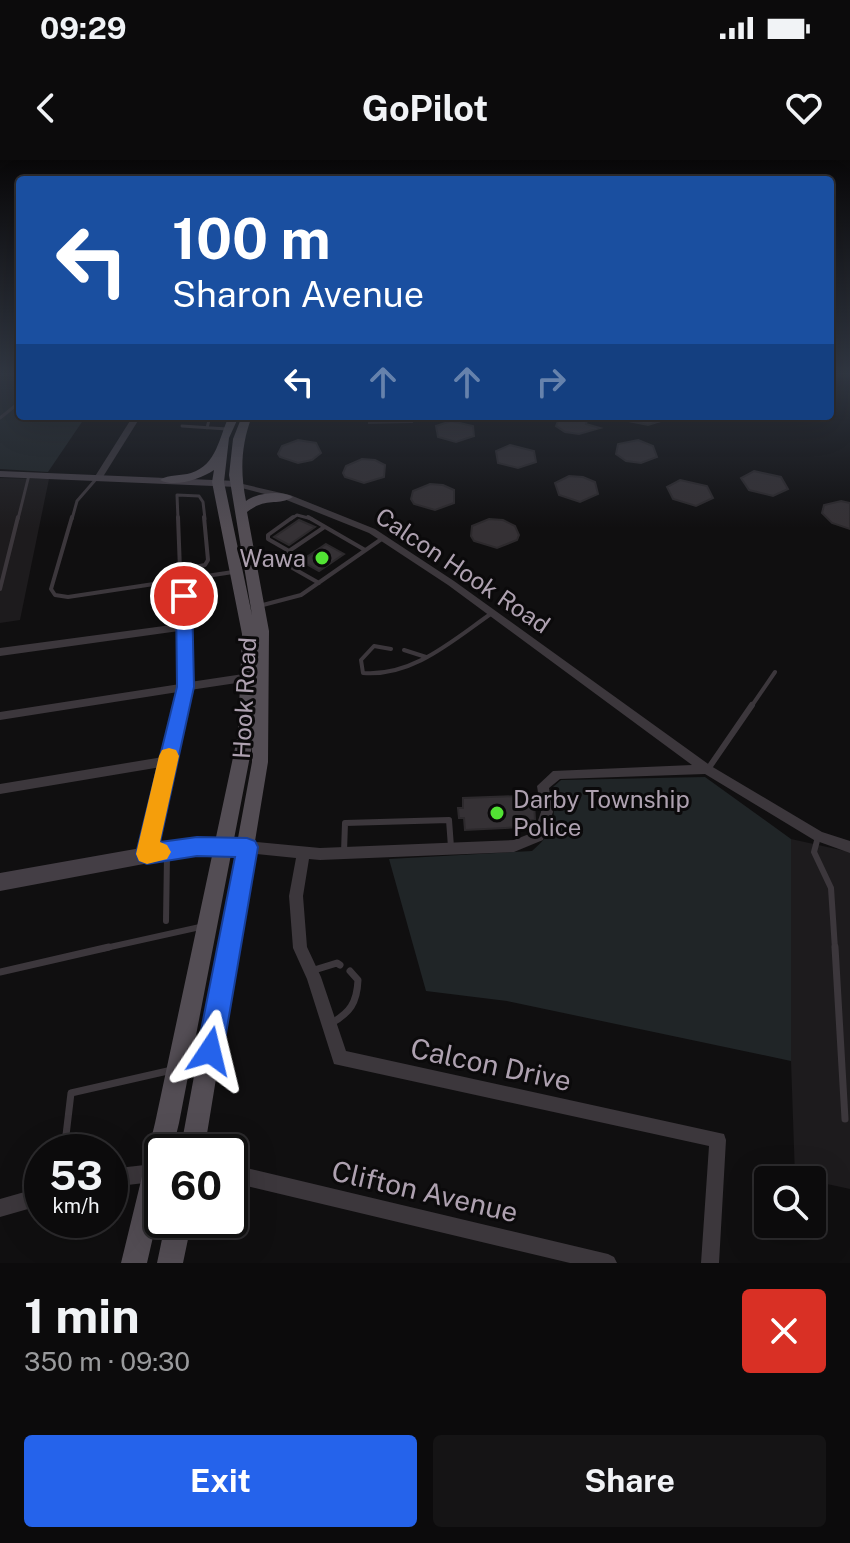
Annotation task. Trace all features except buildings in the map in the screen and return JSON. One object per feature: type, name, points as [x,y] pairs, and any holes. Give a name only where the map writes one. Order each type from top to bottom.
[{"type":"main road","name":"Hook Road","points":[[166,1134],[221,846],[246,734],[249,634],[218,482],[229,425]]},
{"type":"main road","name":"Hook Road","points":[[195,1134],[247,847],[260,762],[263,718],[264,655],[235,460],[243,425]]},
{"type":"main road","points":[[166,480],[193,477],[208,471],[222,449]]},
{"type":"main road","points":[[241,511],[256,499],[287,497]]},
{"type":"main road","name":"Hook Road","points":[[134,1263],[144,1227]]},
{"type":"main road","points":[[170,1263],[175,1238]]},
{"type":"street","points":[[98,478],[131,425]]},
{"type":"street","name":"Calcon Hook Road","points":[[0,474],[237,484],[329,512],[383,538],[707,769],[818,836],[850,847]]},
{"type":"street","points":[[147,854],[185,687],[184,596]]},
{"type":"street","points":[[0,652],[184,627]]},
{"type":"street","points":[[0,716],[250,677]]},
{"type":"street","points":[[0,789],[168,761]]},
{"type":"street","points":[[0,882],[147,854],[221,846],[344,853],[514,846],[539,836],[547,812],[543,786],[557,774],[707,769]]},
{"type":"street","name":"Calcon Drive","points":[[303,853],[296,896],[300,948],[311,971],[340,1058],[718,1140],[710,1263]]},
{"type":"street","name":"Clifton Avenue","points":[[248,1177],[608,1263]]},
{"type":"street","points":[[0,1208],[24,1201]]},
{"type":"lane","points":[[182,426],[227,429]]},
{"type":"lane","points":[[0,589],[29,475]]},
{"type":"lane","points":[[98,478],[77,501],[51,589],[55,595],[68,597],[238,571]]},
{"type":"lane","points":[[180,570],[205,565],[208,560],[203,502],[199,496],[190,493],[177,495],[180,580]]},
{"type":"lane","points":[[289,551],[268,539],[268,535],[304,515],[365,550]]},
{"type":"lane","points":[[319,583],[282,562],[298,542],[323,528]]},
{"type":"lane","points":[[258,606],[291,599],[383,538]]},
{"type":"lane","points":[[391,649],[374,646],[361,660],[363,673],[379,677],[427,658],[492,613]]},
{"type":"lane","points":[[404,650],[427,658]]},
{"type":"lane","points":[[707,769],[775,672]]},
{"type":"lane","points":[[344,853],[345,823],[449,820],[451,847]]},
{"type":"lane","points":[[818,836],[814,852],[831,888],[845,1119]]},
{"type":"lane","points":[[166,921],[167,851]]},
{"type":"lane","points":[[0,972],[205,926]]},
{"type":"lane","points":[[311,971],[337,963],[340,965]]},
{"type":"lane","points":[[330,1025],[346,1015],[357,1001],[358,980],[350,971]]},
{"type":"lane","points":[[66,1134],[71,1093],[177,1069]]},
{"type":"shaded area","points":[[0,425],[80,425],[48,472],[0,469]]},
{"type":"shaded area","points":[[0,478],[49,479],[20,620],[0,623]]},
{"type":"shaded area","points":[[705,777],[791,839],[791,1061],[507,1001],[426,991],[389,859],[532,851],[546,836],[553,822],[553,787],[561,780]]},
{"type":"shaded area","points":[[791,839],[850,852],[850,1189],[826,1184],[826,1166],[795,1166],[791,1061]]},
{"type":"slow traffic","points":[[160,852],[147,854],[169,756]]},
{"type":"place","name":"Wawa","points":[[322,558]]},
{"type":"place","name":"Darby Township Police","points":[[497,813]]},
{"type":"route","points":[[184,596],[185,687],[147,854],[197,846],[247,847],[210,1051]]}]
